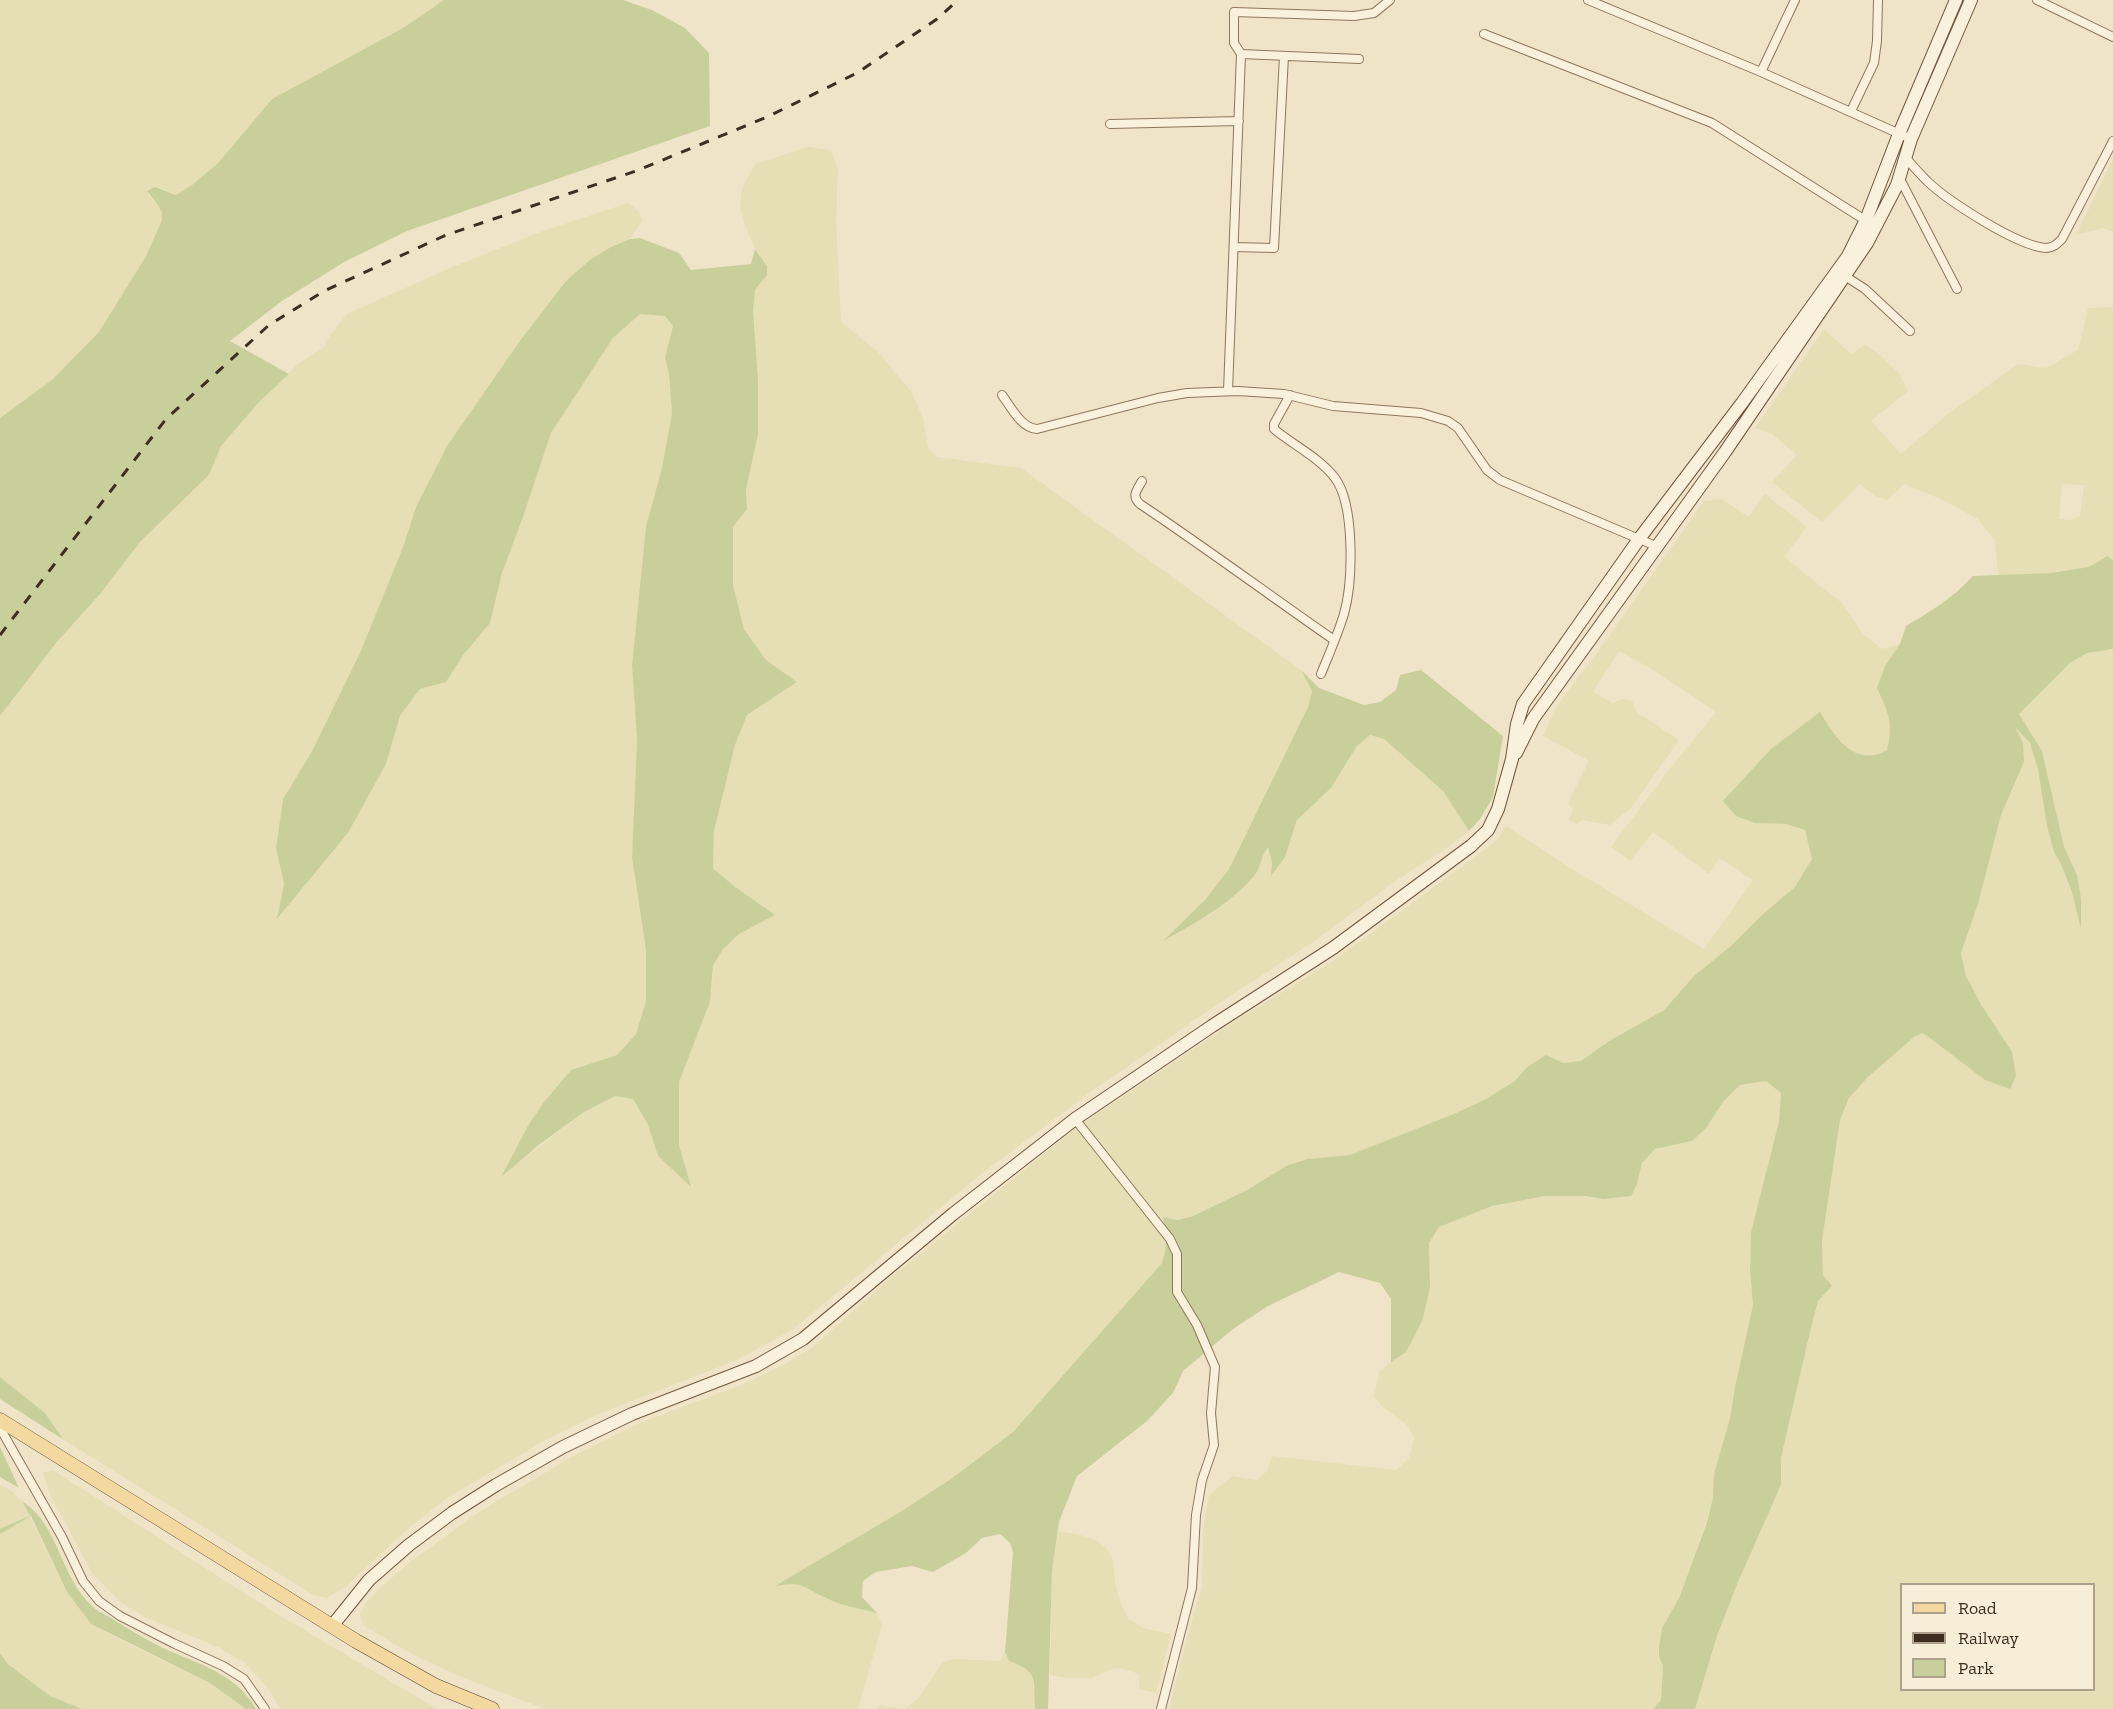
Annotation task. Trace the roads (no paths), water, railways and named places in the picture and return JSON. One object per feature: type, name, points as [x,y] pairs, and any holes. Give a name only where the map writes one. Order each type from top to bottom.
[{"type":"main road","points":[[0,1420],[332,1626],[436,1686],[492,1709]]},
{"type":"street","points":[[1228,391],[1241,54],[1234,43],[1234,12],[1354,16],[1374,13],[1390,0]]},
{"type":"street","points":[[1588,0],[1761,72],[1905,136]]},
{"type":"street","points":[[1761,72],[1795,0]]},
{"type":"street","points":[[1851,111],[1874,63],[1878,0]]},
{"type":"street","points":[[1512,759],[1533,719],[1644,567],[1845,276],[1871,224],[1956,0]]},
{"type":"street","points":[[332,1626],[369,1580],[409,1545],[452,1513],[496,1485],[573,1442],[632,1414],[756,1366],[803,1339],[953,1214],[1075,1119],[1212,1026],[1333,948],[1471,846],[1488,830],[1504,791],[1523,704],[1639,539],[1729,422],[1871,224],[1890,202],[1905,157],[1905,136],[1971,0]]},
{"type":"street","points":[[2037,0],[2113,37]]},
{"type":"street","points":[[1484,34],[1712,123],[1871,224]]},
{"type":"street","points":[[1241,54],[1359,59]]},
{"type":"street","points":[[1234,247],[1274,248],[1284,56]]},
{"type":"street","points":[[1110,124],[1239,121]]},
{"type":"street","points":[[1905,157],[1926,180],[1945,196],[2008,236],[2048,248],[2056,245],[2062,239],[2113,141]]},
{"type":"street","points":[[1899,177],[1957,289]]},
{"type":"street","points":[[1845,276],[1865,289],[1911,331]]},
{"type":"street","points":[[1002,395],[1024,425],[1030,429],[1158,398],[1187,393],[1228,391],[1290,395],[1333,406],[1421,413],[1448,421],[1458,428],[1487,470],[1500,480],[1658,547]]},
{"type":"street","points":[[1290,395],[1274,424],[1274,429],[1329,471],[1341,489],[1346,508],[1349,585],[1344,613],[1321,674]]},
{"type":"street","points":[[1142,481],[1134,494],[1135,500],[1205,547],[1334,640]]},
{"type":"street","points":[[1627,556],[1644,567]]},
{"type":"street","points":[[1075,1119],[1170,1239],[1177,1254],[1177,1292],[1197,1325],[1215,1368],[1211,1413],[1214,1445],[1202,1480],[1196,1515],[1192,1588],[1161,1709]]},
{"type":"street","points":[[0,1428],[62,1537],[83,1581],[99,1601],[120,1616],[223,1666],[244,1679],[265,1709]]},
{"type":"railway","points":[[0,635],[166,419],[269,325],[324,291],[446,235],[636,171],[767,117],[857,73],[937,19],[958,0]]}]
